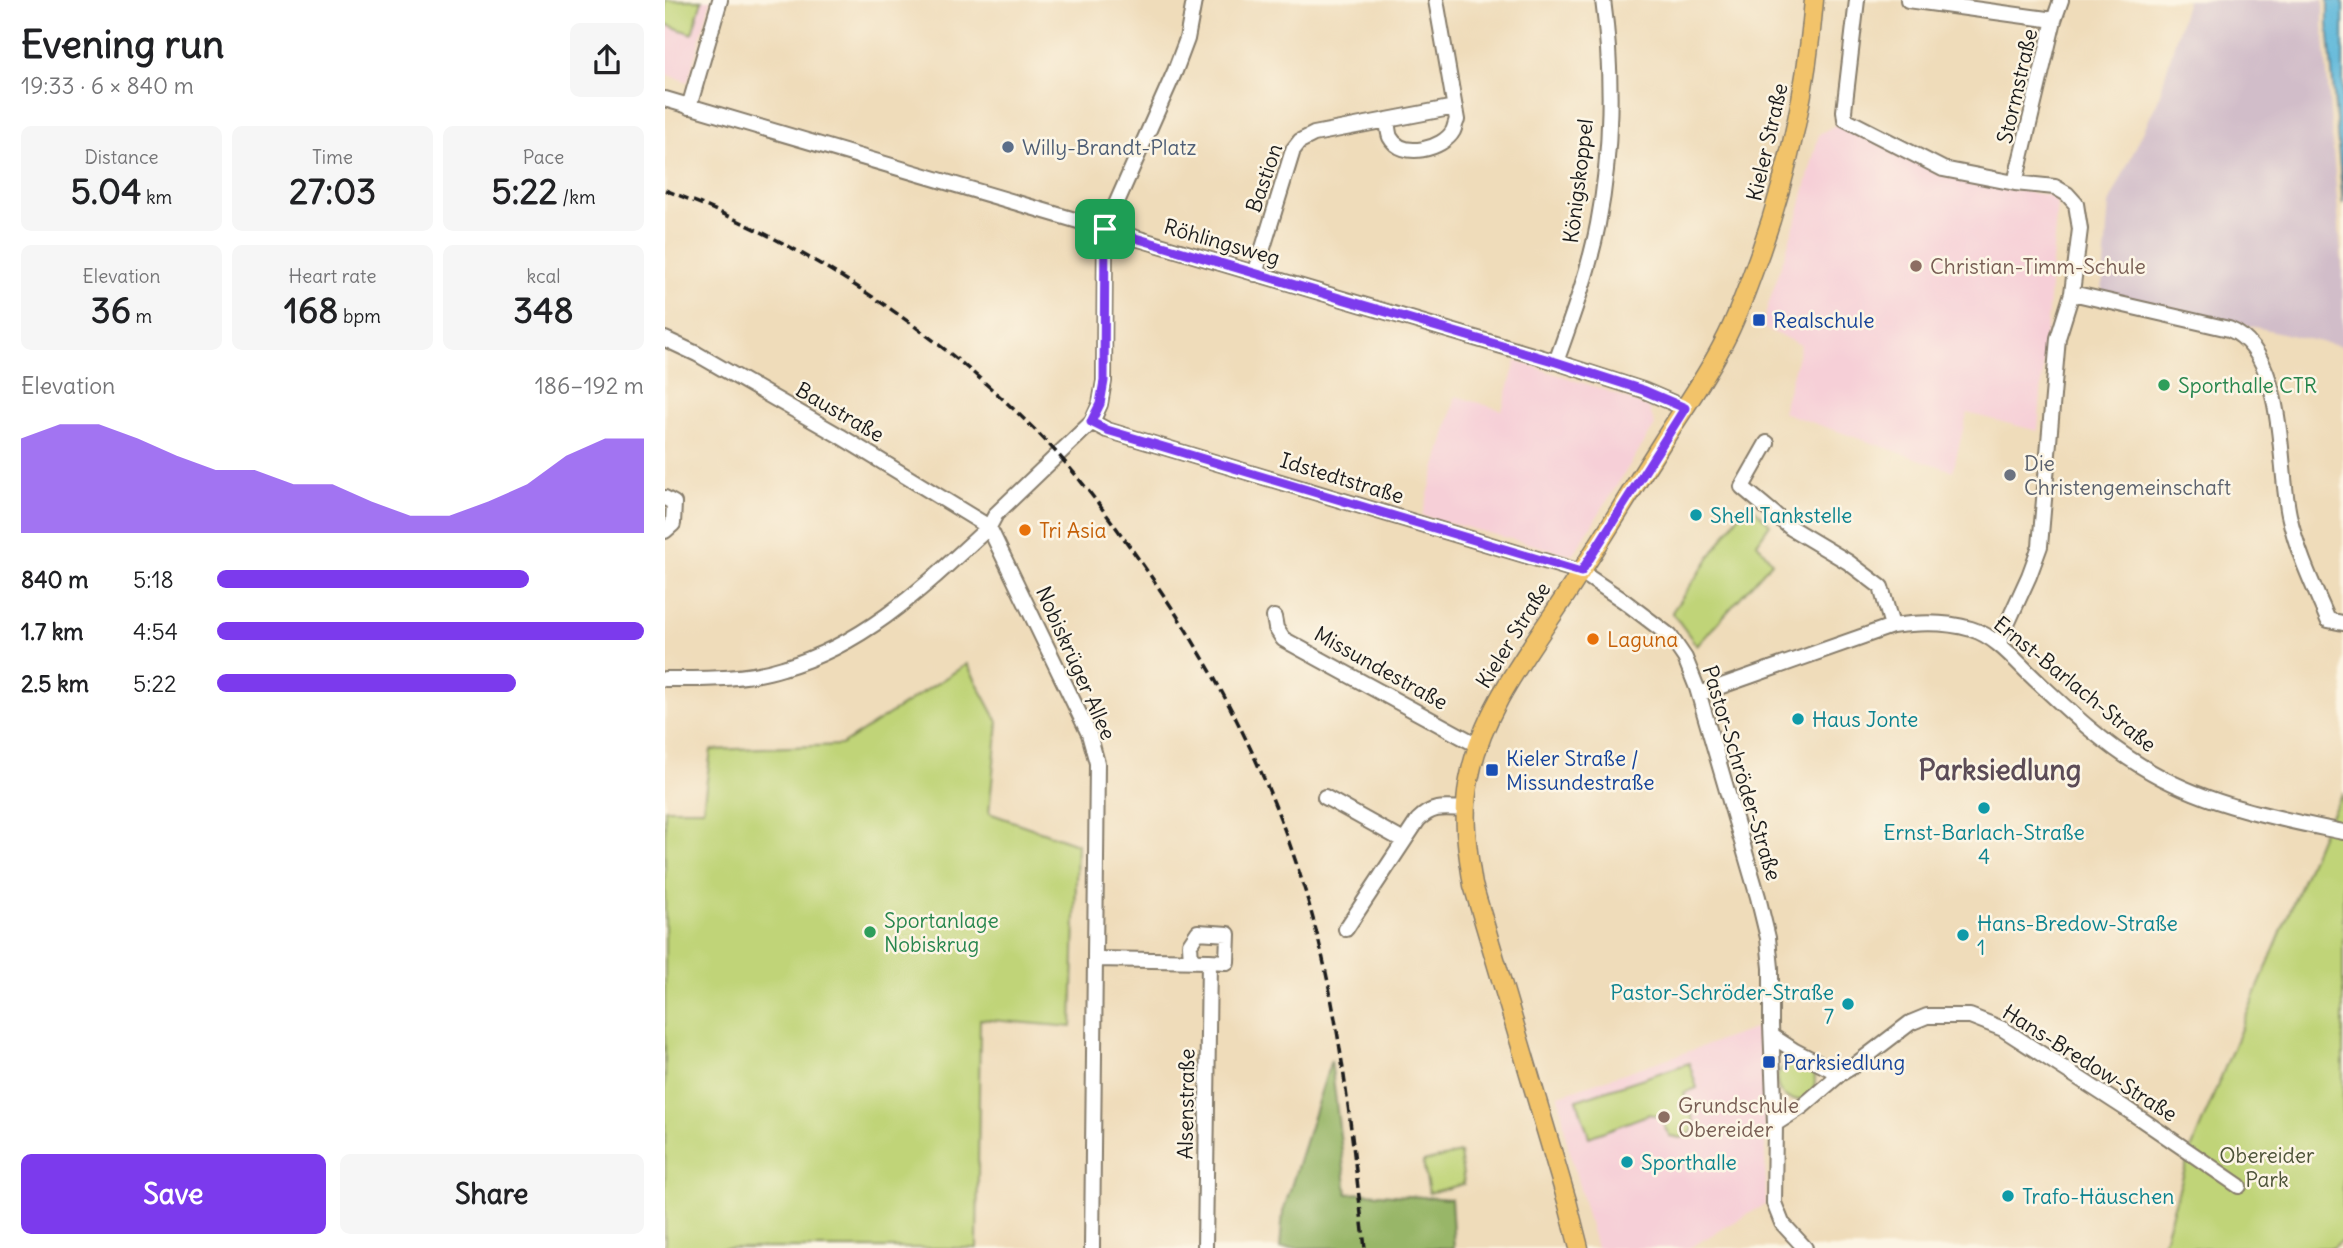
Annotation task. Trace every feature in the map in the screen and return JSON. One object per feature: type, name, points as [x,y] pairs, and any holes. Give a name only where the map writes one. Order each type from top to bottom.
[{"type":"main road","name":"Kieler Straße","points":[[1579,1248],[1473,885],[1464,832],[1469,777],[1493,710],[1685,408],[1725,340],[1778,204],[1810,54],[1814,0]]},
{"type":"street","points":[[689,107],[720,0]]},
{"type":"street","points":[[665,679],[748,675],[782,669],[836,649],[876,625],[913,596],[989,527],[996,514],[1091,422],[1100,404],[1104,381],[1105,229],[1175,71],[1187,39],[1195,0]]},
{"type":"street","points":[[1387,120],[1390,136],[1397,145],[1410,150],[1425,149],[1444,140],[1453,131],[1457,120],[1436,0]]},
{"type":"street","name":"Königskoppel","points":[[1556,362],[1583,286],[1598,223],[1606,164],[1609,80],[1603,0]]},
{"type":"street","points":[[1857,0],[1845,119],[1943,169],[2015,183],[2055,187],[2067,194],[2076,204],[2080,229],[2072,293],[2058,338],[2040,546],[1998,644]]},
{"type":"street","points":[[1908,0],[2054,20]]},
{"type":"street","name":"Stormstraße","points":[[2015,183],[2061,0]]},
{"type":"street","name":"Röhlingsweg","points":[[665,99],[1556,362],[1643,390],[1685,408]]},
{"type":"street","name":"Bastion","points":[[1255,274],[1293,150],[1300,141],[1314,134],[1455,107]]},
{"type":"street","points":[[2072,293],[2229,329],[2247,339],[2271,384],[2278,413],[2289,513],[2301,560],[2328,620],[2343,623]]},
{"type":"street","name":"Baustraße","points":[[665,339],[697,354],[840,436],[989,527]]},
{"type":"street","name":"Idstedtstraße","points":[[1091,422],[1120,434],[1581,572]]},
{"type":"street","points":[[1767,443],[1742,487],[1791,528],[1848,562],[1881,587],[1892,626]]},
{"type":"street","points":[[665,498],[674,503],[673,524],[665,531]]},
{"type":"street","name":"Nobiskrüger Allee","points":[[989,527],[1089,734],[1097,763],[1092,1248]]},
{"type":"street","name":"Pastor-Schröder-Straße","points":[[1581,572],[1670,636],[1685,658],[1699,694],[1768,938],[1772,968],[1774,1203],[1782,1223],[1805,1248]]},
{"type":"street","name":"Missundestraße","points":[[1274,617],[1276,628],[1283,639],[1479,746]]},
{"type":"street","name":"Ernst-Barlach-Straße","points":[[1699,694],[1892,626],[1941,623],[1972,629],[1998,644],[2076,717],[2140,766],[2173,783],[2235,808],[2343,831]]},
{"type":"street","points":[[1325,797],[1404,841]]},
{"type":"street","points":[[1346,929],[1418,820],[1427,811],[1440,808],[1464,809]]},
{"type":"street","points":[[1095,959],[1227,962],[1228,934],[1198,932],[1190,944],[1191,961]]},
{"type":"street","name":"Alsenstraße","points":[[1205,1248],[1209,961]]},
{"type":"street","name":"Hans-Bredow-Straße","points":[[1840,1074],[1910,1023],[1927,1016],[1942,1014],[1970,1016],[2025,1043],[2239,1186]]},
{"type":"street","points":[[1772,1036],[1840,1074],[1803,1106],[1775,1124]]},
{"type":"shaded area","points":[[665,0],[711,0],[688,82],[665,74]]},
{"type":"shaded area","points":[[2187,0],[2323,0],[2343,278],[2343,347],[2102,292],[2109,204],[2158,100]]},
{"type":"shaded area","name":"Christian-Timm-Schule","points":[[1837,124],[1958,180],[2053,196],[2057,204],[2038,431],[1967,413],[1953,471],[1782,412],[1801,345],[1761,327],[1801,205],[1819,134]]},
{"type":"shaded area","points":[[1516,361],[1602,389],[1649,408],[1655,425],[1573,555],[1422,516],[1456,396],[1502,410]]},
{"type":"shaded area","name":"Grundschule Obereider","points":[[1763,1026],[1766,1204],[1689,1248],[1596,1248],[1566,1138],[1559,1095]]},
{"type":"green space","points":[[665,0],[702,0],[692,34],[665,24]]},
{"type":"green space","points":[[1748,502],[1770,524],[1757,543],[1772,562],[1697,646],[1672,612]]},
{"type":"green space","name":"Sportanlage Nobiskrug","points":[[967,664],[998,722],[989,813],[1077,844],[1072,1027],[980,1019],[977,1248],[665,1248],[665,809],[703,809],[711,750],[841,745]]},
{"type":"green space","name":"Obereider Park","points":[[2343,794],[2343,1239],[2333,1248],[2165,1248],[2163,1243],[2190,1152],[2324,828]]},
{"type":"green space","points":[[1331,1060],[1347,1194],[1451,1199],[1454,1248],[1280,1248],[1283,1212]]},
{"type":"green space","points":[[1796,1062],[1809,1068],[1815,1081],[1809,1094],[1796,1100],[1783,1094],[1777,1081],[1783,1068]]},
{"type":"green space","points":[[1689,1063],[1697,1088],[1684,1093],[1695,1124],[1691,1133],[1681,1138],[1670,1136],[1661,1117],[1650,1114],[1589,1137],[1577,1100]]},
{"type":"green space","points":[[1460,1153],[1464,1184],[1429,1193],[1423,1162]]},
{"type":"water","points":[[2328,0],[2343,0],[2343,204],[2328,23]]},
{"type":"railway","points":[[665,190],[768,235],[818,263],[867,293],[958,360],[1001,397],[1065,462],[1159,588],[1235,716],[1276,807],[1308,901],[1337,1030],[1365,1248]]},
{"type":"place","name":"Willy-Brandt-Platz","points":[[1008,147]]},
{"type":"place","name":"Christian-Timm-Schule","points":[[1916,266]]},
{"type":"place","name":"Realschule","points":[[1759,320]]},
{"type":"place","name":"Sporthalle CTR","points":[[2164,385]]},
{"type":"place","name":"Die Christengemeinschaft","points":[[2010,475]]},
{"type":"place","name":"Shell Tankstelle","points":[[1696,515]]},
{"type":"place","name":"Tri Asia","points":[[1025,530]]},
{"type":"place","name":"Laguna","points":[[1593,639]]},
{"type":"place","name":"Haus Jonte","points":[[1798,719]]},
{"type":"place","name":"Kieler Straße / Missundestraße","points":[[1492,770]]},
{"type":"place","name":"Ernst-Barlach-Straße 4","points":[[1984,808]]},
{"type":"place","name":"Sportanlage Nobiskrug","points":[[870,932]]},
{"type":"place","name":"Hans-Bredow-Straße 1","points":[[1963,935]]},
{"type":"place","name":"Pastor-Schröder-Straße 7","points":[[1848,1004]]},
{"type":"place","name":"Parksiedlung","points":[[1769,1062]]},
{"type":"place","name":"Grundschule Obereider","points":[[1664,1117]]},
{"type":"place","name":"Sporthalle","points":[[1627,1162]]},
{"type":"place","name":"Trafo-Häuschen","points":[[2008,1196]]},
{"type":"district","name":"Parksiedlung","points":[[2000,770]]},
{"type":"route","points":[[1105,229],[1556,362],[1643,390],[1685,408],[1581,572],[1107,430],[1091,422],[1100,404],[1104,381],[1105,229]]}]
